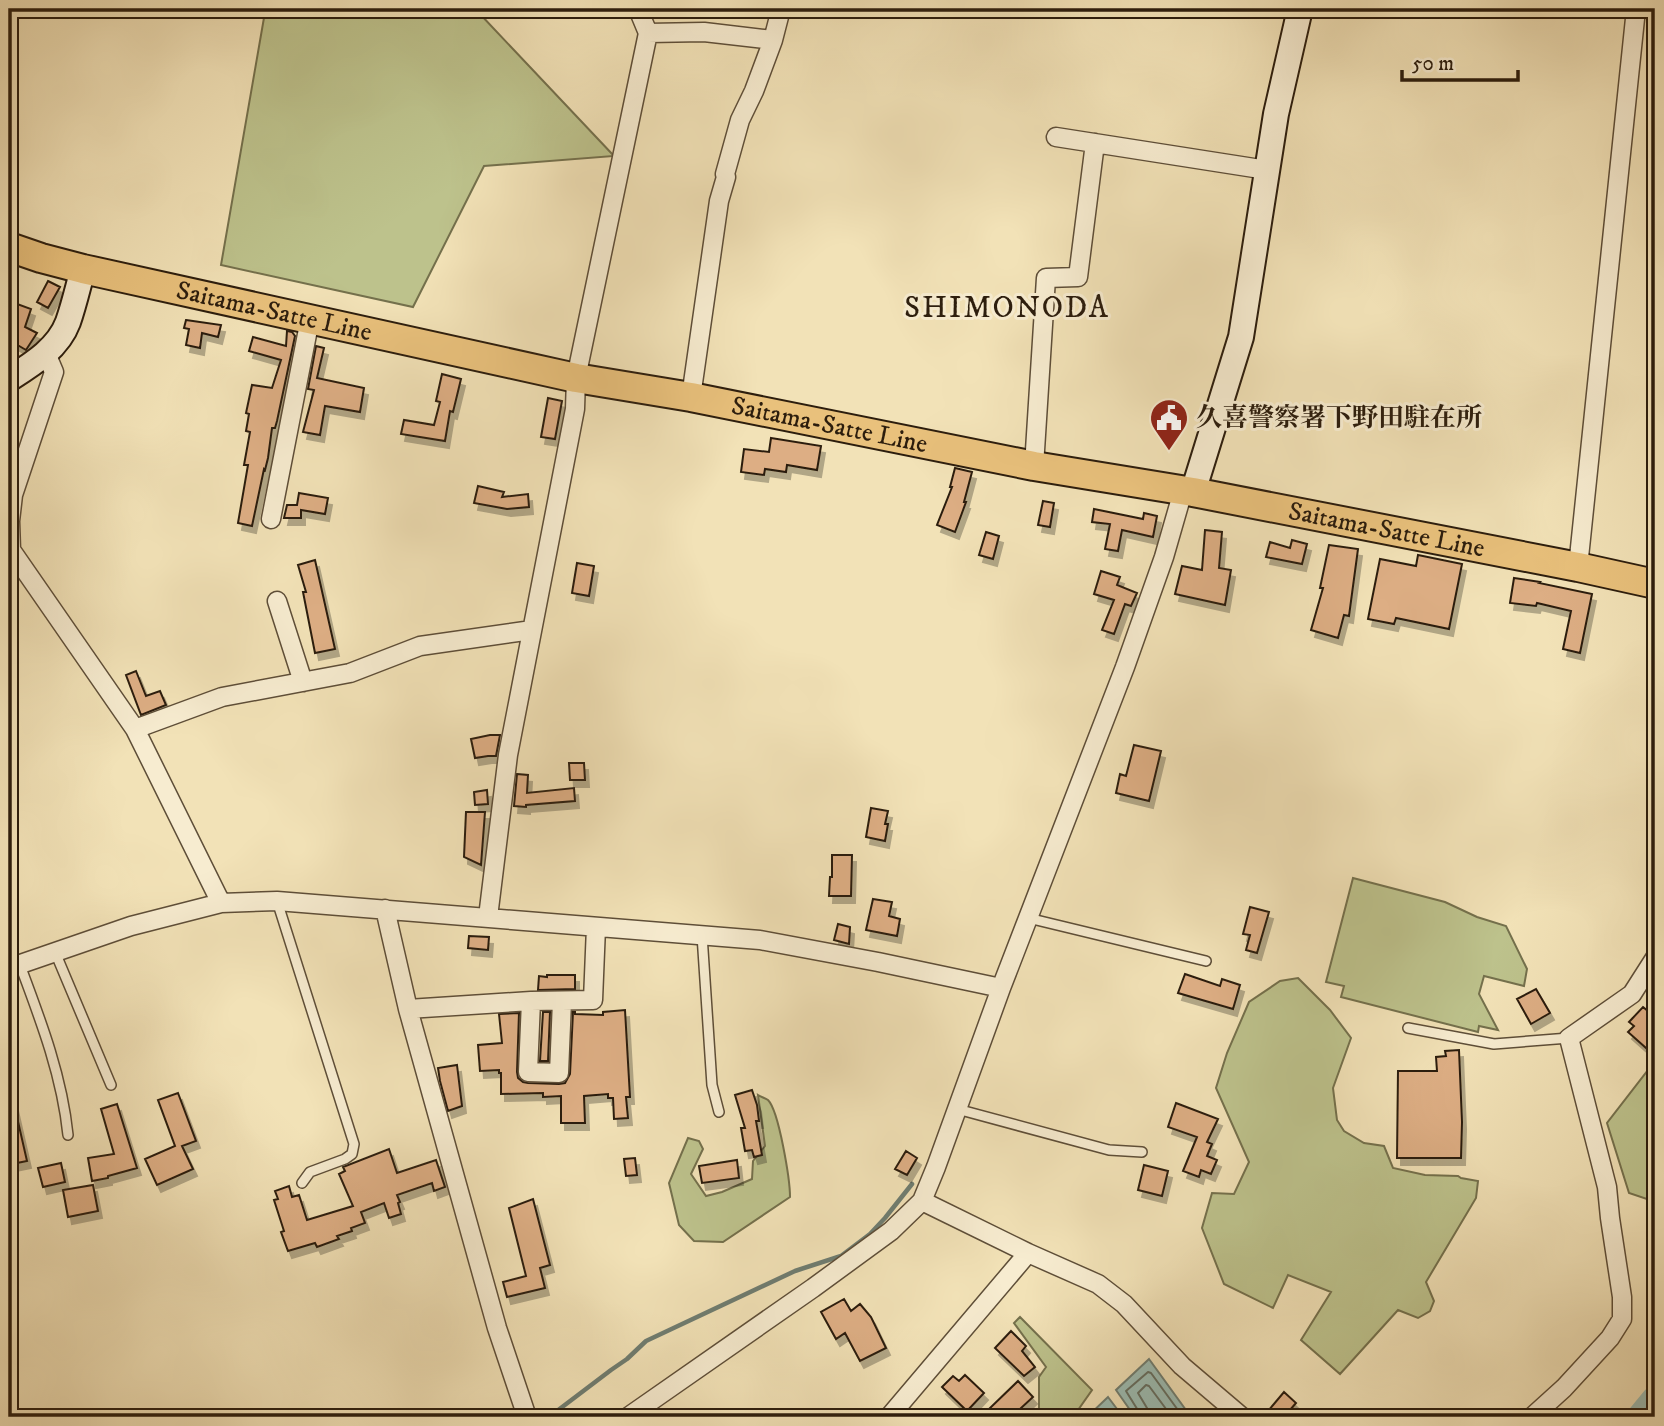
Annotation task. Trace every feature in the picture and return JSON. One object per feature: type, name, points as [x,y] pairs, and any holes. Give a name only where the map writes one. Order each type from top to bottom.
[{"type":"main road","name":"Saitama-Satte Line","points":[[9,247],[83,269],[576,378],[691,397],[1034,466],[1188,491],[1578,566],[1655,584]]},
{"type":"street","points":[[488,917],[508,755],[575,409],[576,378],[648,33],[638,9]]},
{"type":"street","points":[[691,397],[725,174],[740,120],[773,40],[781,9]]},
{"type":"street","points":[[628,1417],[891,1231],[922,1201],[1125,667],[1241,337],[1276,114],[1300,9]]},
{"type":"street","points":[[1578,566],[1636,9]]},
{"type":"street","points":[[648,33],[704,32],[773,40]]},
{"type":"street","points":[[1056,137],[1267,170]]},
{"type":"street","points":[[1034,466],[1045,278],[1078,276],[1095,143]]},
{"type":"street","points":[[9,379],[46,354],[58,340],[67,324],[83,269]]},
{"type":"street","points":[[271,519],[310,319]]},
{"type":"street","points":[[46,354],[54,372],[13,495],[10,550],[135,729],[221,903]]},
{"type":"street","points":[[277,601],[303,682]]},
{"type":"street","points":[[135,729],[222,698],[350,673],[420,646],[532,630]]},
{"type":"street","points":[[15,967],[131,926],[221,903],[276,901],[760,940],[1001,988]]},
{"type":"street","points":[[385,909],[408,1009],[496,1328],[527,1417]]},
{"type":"street","points":[[408,1009],[593,1000],[596,927]]},
{"type":"street","points":[[1532,1417],[1610,1338],[1622,1319],[1622,1297],[1607,1187],[1569,1038],[1632,994],[1655,958]]},
{"type":"street","points":[[531,1001],[528,1072],[559,1073],[562,1001]]},
{"type":"street","points":[[922,1201],[1098,1284],[1124,1304],[1182,1366],[1242,1417]]},
{"type":"street","points":[[888,1417],[1028,1253]]},
{"type":"lane","points":[[276,901],[354,1144],[352,1154],[310,1172],[302,1183]]},
{"type":"lane","points":[[1028,918],[1206,961]]},
{"type":"lane","points":[[702,935],[712,1085],[719,1112]]},
{"type":"lane","points":[[55,952],[111,1085]]},
{"type":"lane","points":[[15,967],[50,1046],[68,1135]]},
{"type":"lane","points":[[1408,1028],[1494,1044],[1569,1038]]},
{"type":"lane","points":[[957,1110],[1109,1150],[1142,1152]]},
{"type":"green space","points":[[284,9],[465,9],[479,13],[614,156],[484,166],[413,307],[221,265],[265,12]]},
{"type":"green space","points":[[1353,878],[1445,902],[1477,917],[1506,926],[1527,969],[1524,986],[1484,976],[1479,994],[1498,1030],[1479,1026],[1478,1032],[1341,997],[1344,986],[1326,982]]},
{"type":"green space","points":[[1298,978],[1330,1010],[1351,1038],[1333,1088],[1337,1120],[1344,1131],[1364,1143],[1384,1146],[1393,1168],[1478,1181],[1476,1198],[1426,1282],[1434,1301],[1430,1311],[1418,1318],[1398,1310],[1340,1374],[1301,1340],[1331,1292],[1288,1275],[1273,1308],[1224,1284],[1202,1228],[1212,1193],[1234,1194],[1249,1162],[1216,1088],[1227,1053],[1249,1002],[1280,981]]},
{"type":"green space","points":[[1655,1061],[1655,1207],[1653,1201],[1629,1193],[1607,1123]]},
{"type":"green space","points":[[758,1095],[768,1100],[776,1117],[790,1197],[723,1242],[694,1241],[679,1225],[669,1183],[688,1138],[699,1141],[703,1149],[691,1174],[706,1196],[752,1179],[753,1161],[765,1146]]},
{"type":"green space","points":[[1020,1317],[1092,1390],[1078,1410],[1069,1417],[1039,1417],[1039,1377],[1046,1367],[1014,1323]]},
{"type":"water","points":[[1149,1359],[1191,1417],[1135,1417],[1116,1390]]},
{"type":"water","points":[[1108,1397],[1123,1417],[1087,1417]]},
{"type":"building","points":[[48,281],[60,287],[48,308],[37,302]]},
{"type":"building","points":[[9,301],[31,309],[25,327],[37,333],[26,350],[9,340]]},
{"type":"building","points":[[186,320],[221,325],[218,337],[202,333],[200,348],[186,345],[189,329],[184,328]]},
{"type":"building","points":[[287,331],[295,336],[277,421],[275,428],[272,428],[252,526],[238,523],[248,465],[244,465],[250,432],[246,431],[249,414],[246,413],[252,385],[272,388],[281,360],[249,351],[253,337],[286,346]]},
{"type":"building","points":[[316,346],[324,348],[317,378],[364,388],[360,412],[325,406],[320,435],[303,432],[314,390],[308,389]]},
{"type":"building","points":[[442,374],[461,379],[453,412],[450,411],[445,441],[401,434],[404,420],[434,425],[440,402],[436,401]]},
{"type":"building","points":[[548,398],[562,401],[555,439],[541,437]]},
{"type":"building","points":[[771,438],[821,446],[817,470],[787,465],[786,472],[765,469],[764,475],[741,472],[744,449],[769,452]]},
{"type":"building","points":[[955,468],[972,472],[966,502],[955,532],[937,525],[952,487]]},
{"type":"building","points":[[478,486],[504,492],[502,497],[528,494],[529,507],[507,509],[474,503]]},
{"type":"building","points":[[299,493],[328,498],[325,514],[301,510],[301,518],[284,518],[287,505],[297,505]]},
{"type":"building","points":[[1043,501],[1054,503],[1050,527],[1038,525]]},
{"type":"building","points":[[1094,509],[1143,519],[1144,513],[1157,516],[1153,537],[1122,530],[1118,551],[1105,549],[1110,524],[1092,522]]},
{"type":"building","points":[[1205,530],[1222,532],[1219,568],[1231,570],[1225,605],[1175,594],[1182,566],[1202,570]]},
{"type":"building","points":[[986,532],[999,536],[993,559],[979,555]]},
{"type":"building","points":[[1292,540],[1307,544],[1302,564],[1266,557],[1270,542],[1290,548]]},
{"type":"building","points":[[1329,545],[1358,549],[1349,616],[1344,615],[1338,638],[1311,630],[1323,588],[1320,588]]},
{"type":"building","points":[[1418,555],[1462,564],[1449,629],[1396,618],[1394,624],[1368,619],[1380,559],[1416,566]]},
{"type":"building","points":[[315,560],[335,649],[315,653],[303,592],[306,592],[298,565]]},
{"type":"building","points":[[577,563],[594,566],[589,596],[572,593]]},
{"type":"building","points":[[1101,571],[1120,577],[1117,585],[1137,593],[1131,606],[1125,604],[1114,634],[1102,630],[1114,600],[1094,594]]},
{"type":"building","points":[[1514,578],[1592,594],[1580,653],[1563,649],[1571,611],[1537,603],[1536,606],[1510,603]]},
{"type":"building","points":[[136,671],[146,696],[160,691],[166,705],[141,715],[126,675]]},
{"type":"building","points":[[500,735],[496,756],[475,758],[471,739]]},
{"type":"building","points":[[1134,745],[1161,751],[1149,801],[1116,793],[1120,774],[1126,776]]},
{"type":"building","points":[[569,763],[584,763],[585,780],[570,780]]},
{"type":"building","points":[[517,774],[528,775],[527,793],[574,788],[575,801],[514,806]]},
{"type":"building","points":[[487,790],[488,804],[475,805],[474,792]]},
{"type":"building","points":[[871,808],[888,811],[885,841],[866,837]]},
{"type":"building","points":[[466,812],[485,812],[481,865],[464,857]]},
{"type":"building","points":[[832,855],[852,855],[851,896],[829,896]]},
{"type":"building","points":[[873,899],[892,902],[889,916],[900,919],[897,936],[866,930]]},
{"type":"building","points":[[1250,907],[1269,912],[1257,953],[1246,950],[1250,935],[1243,934]]},
{"type":"building","points":[[838,924],[850,927],[849,944],[834,940]]},
{"type":"building","points":[[469,936],[489,937],[488,950],[468,948]]},
{"type":"building","points":[[1185,974],[1220,986],[1222,979],[1240,985],[1233,1009],[1178,993]]},
{"type":"building","points":[[575,975],[575,989],[538,990],[539,976]]},
{"type":"building","points":[[1536,989],[1550,1013],[1531,1024],[1517,999]]},
{"type":"building","points":[[1643,1007],[1655,1017],[1655,1056],[1628,1032],[1634,1026],[1629,1022]]},
{"type":"building","points":[[625,1010],[630,1097],[626,1097],[628,1118],[614,1119],[613,1098],[608,1098],[608,1094],[584,1096],[585,1123],[561,1123],[561,1096],[543,1097],[543,1093],[501,1094],[499,1070],[480,1071],[478,1045],[502,1043],[499,1014],[519,1013],[518,1078],[528,1083],[559,1084],[565,1083],[570,1074],[573,1012],[603,1015],[603,1012]]},
{"type":"building","points":[[543,1012],[550,1012],[548,1061],[540,1061]]},
{"type":"building","points":[[1459,1050],[1461,1158],[1397,1158],[1398,1071],[1437,1071],[1436,1057],[1446,1056],[1445,1051]]},
{"type":"building","points":[[457,1065],[462,1106],[448,1111],[438,1068]]},
{"type":"building","points":[[752,1090],[757,1105],[759,1121],[756,1121],[762,1155],[754,1157],[752,1150],[745,1151],[741,1128],[745,1128],[735,1095]]},
{"type":"building","points":[[178,1093],[196,1141],[182,1146],[193,1169],[157,1185],[145,1159],[175,1146],[158,1100]]},
{"type":"building","points":[[1176,1103],[1218,1119],[1207,1142],[1212,1144],[1207,1156],[1217,1160],[1211,1174],[1201,1170],[1199,1177],[1183,1171],[1197,1137],[1168,1127]]},
{"type":"building","points":[[14,1104],[27,1161],[12,1164],[9,1149],[9,1105]]},
{"type":"building","points":[[117,1104],[137,1168],[92,1181],[88,1158],[114,1154],[101,1109]]},
{"type":"building","points":[[389,1149],[397,1173],[436,1160],[445,1187],[434,1191],[432,1183],[397,1195],[401,1214],[389,1218],[384,1203],[361,1212],[365,1223],[337,1236],[339,1239],[317,1247],[315,1243],[288,1251],[274,1200],[278,1199],[275,1191],[289,1186],[292,1197],[299,1195],[307,1220],[353,1206],[339,1174],[345,1171],[343,1167]]},
{"type":"building","points":[[906,1151],[917,1158],[907,1175],[895,1169]]},
{"type":"building","points":[[635,1158],[637,1175],[626,1176],[624,1159]]},
{"type":"building","points":[[737,1160],[739,1178],[702,1183],[699,1166]]},
{"type":"building","points":[[61,1163],[65,1182],[43,1187],[38,1168]]},
{"type":"building","points":[[1144,1165],[1168,1171],[1162,1196],[1138,1190]]},
{"type":"building","points":[[93,1185],[98,1211],[68,1217],[63,1190]]},
{"type":"building","points":[[533,1199],[550,1265],[540,1268],[545,1288],[507,1297],[503,1282],[526,1276],[509,1208]]},
{"type":"building","points":[[844,1299],[851,1311],[860,1304],[871,1317],[886,1348],[860,1361],[845,1333],[836,1339],[821,1312]]},
{"type":"building","points":[[1011,1331],[1026,1346],[1022,1351],[1035,1367],[1024,1376],[995,1348]]},
{"type":"building","points":[[965,1375],[984,1393],[967,1411],[942,1387],[953,1376],[959,1381]]},
{"type":"building","points":[[1018,1381],[1033,1397],[1020,1409],[1029,1417],[997,1417],[989,1409]]},
{"type":"building","points":[[1284,1392],[1296,1403],[1284,1417],[1263,1417]]},
{"type":"waterway","points":[[549,1417],[627,1359],[646,1341],[795,1271],[841,1256],[870,1234],[912,1184]]},
{"type":"waterway","points":[[1641,1417],[1655,1400]]},
{"type":"place","name":"久喜警察署下野田駐在所","points":[[1169,452]]},
{"type":"district","name":"SHIMONODA","points":[[1007,308]]}]
